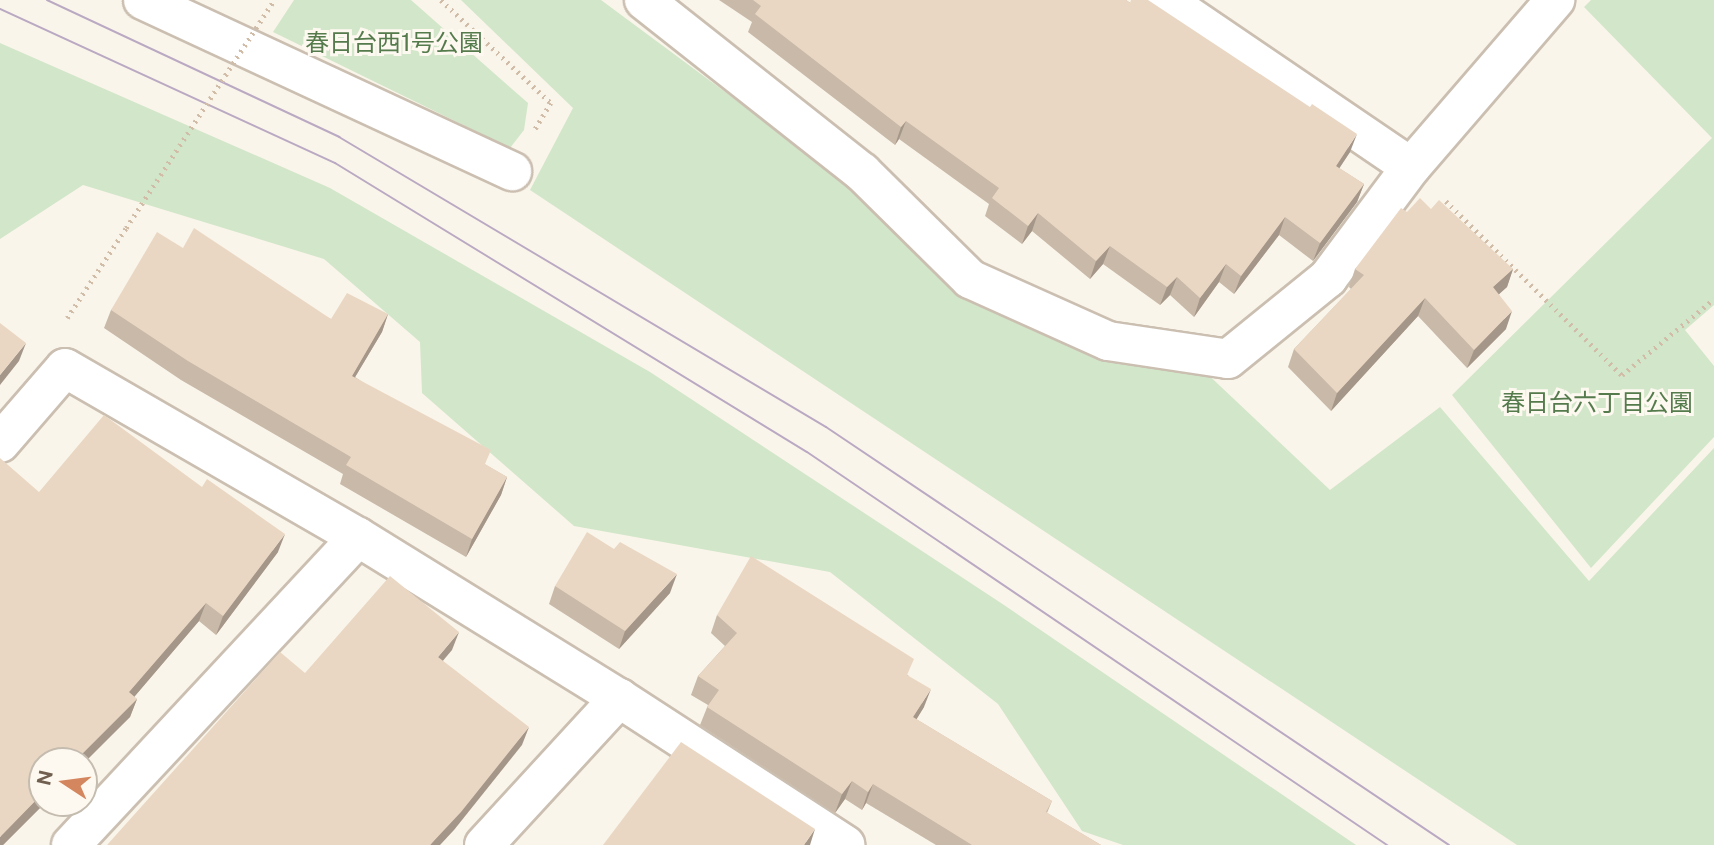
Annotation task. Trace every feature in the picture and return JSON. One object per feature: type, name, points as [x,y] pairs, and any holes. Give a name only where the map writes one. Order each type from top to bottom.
[{"type":"street","points":[[142,0],[512,171]]},
{"type":"street","points":[[644,0],[862,172],[970,279],[1108,341],[1228,359],[1328,278],[1411,167],[1555,0]]},
{"type":"street","points":[[1165,0],[1411,167]]},
{"type":"street","points":[[0,443],[65,368],[358,537],[619,698],[845,845]]},
{"type":"street","points":[[71,845],[358,537]]},
{"type":"street","points":[[484,845],[619,698]]},
{"type":"path","points":[[65,368],[67,318],[274,0]]},
{"type":"path","points":[[441,0],[551,103],[512,171]]},
{"type":"path","points":[[1411,167],[1622,375],[1714,299]]},
{"type":"green space","name":"春日台西1号公園","points":[[294,0],[411,0],[528,103],[524,130],[510,148],[273,32]]},
{"type":"green space","points":[[461,0],[601,0],[832,171],[963,294],[1200,367],[1330,490],[1440,407],[1589,581],[1714,448],[1714,845],[1517,845],[530,190],[573,108]]},
{"type":"green space","name":"春日台六丁目公園","points":[[1591,0],[1714,0],[1714,305],[1685,330],[1714,366],[1714,437],[1591,568],[1452,395],[1712,138],[1584,7]]},
{"type":"green space","points":[[0,43],[330,188],[650,372],[1001,603],[1356,845],[1123,845],[1082,831],[998,704],[830,572],[574,526],[422,393],[420,342],[324,259],[83,185],[0,239]]},
{"type":"building","points":[[753,0],[1126,0],[1130,3],[1131,0],[1148,0],[1310,107],[1312,104],[1357,134],[1336,166],[1364,184],[1320,243],[1285,217],[1241,276],[1226,264],[1200,298],[1177,277],[1167,287],[1110,246],[1096,261],[1038,213],[1028,226],[992,198],[999,188],[906,121],[901,127],[755,14],[761,6]]},
{"type":"building","points":[[1420,198],[1431,209],[1439,200],[1513,269],[1493,287],[1512,311],[1474,350],[1425,298],[1337,393],[1294,349],[1364,275],[1355,269],[1401,208],[1407,212]]},
{"type":"building","points":[[194,228],[331,319],[347,293],[388,314],[352,376],[491,450],[485,464],[507,477],[472,539],[346,465],[351,457],[188,361],[111,310],[157,232],[183,248]]},
{"type":"building","points":[[0,323],[26,343],[0,375]]},
{"type":"building","points":[[104,415],[202,487],[207,479],[285,534],[223,616],[206,603],[129,692],[137,699],[89,747],[28,747],[28,808],[0,837],[0,458],[39,492]]},
{"type":"building","points":[[587,532],[614,549],[620,542],[677,574],[625,631],[555,586]]},
{"type":"building","points":[[751,556],[914,659],[907,675],[931,689],[913,717],[1052,801],[1046,812],[1101,845],[972,845],[873,784],[868,792],[852,781],[842,794],[707,707],[719,690],[698,676],[737,633],[717,615]]},
{"type":"building","points":[[390,576],[459,632],[438,657],[529,727],[461,812],[430,845],[107,845],[280,652],[305,673]]},
{"type":"building","points":[[681,742],[815,829],[804,845],[603,845]]},
{"type":"tram line","points":[[47,0],[339,137],[826,427],[1449,845]]},
{"type":"tram line","points":[[0,9],[335,163],[807,452],[1387,845]]}]
